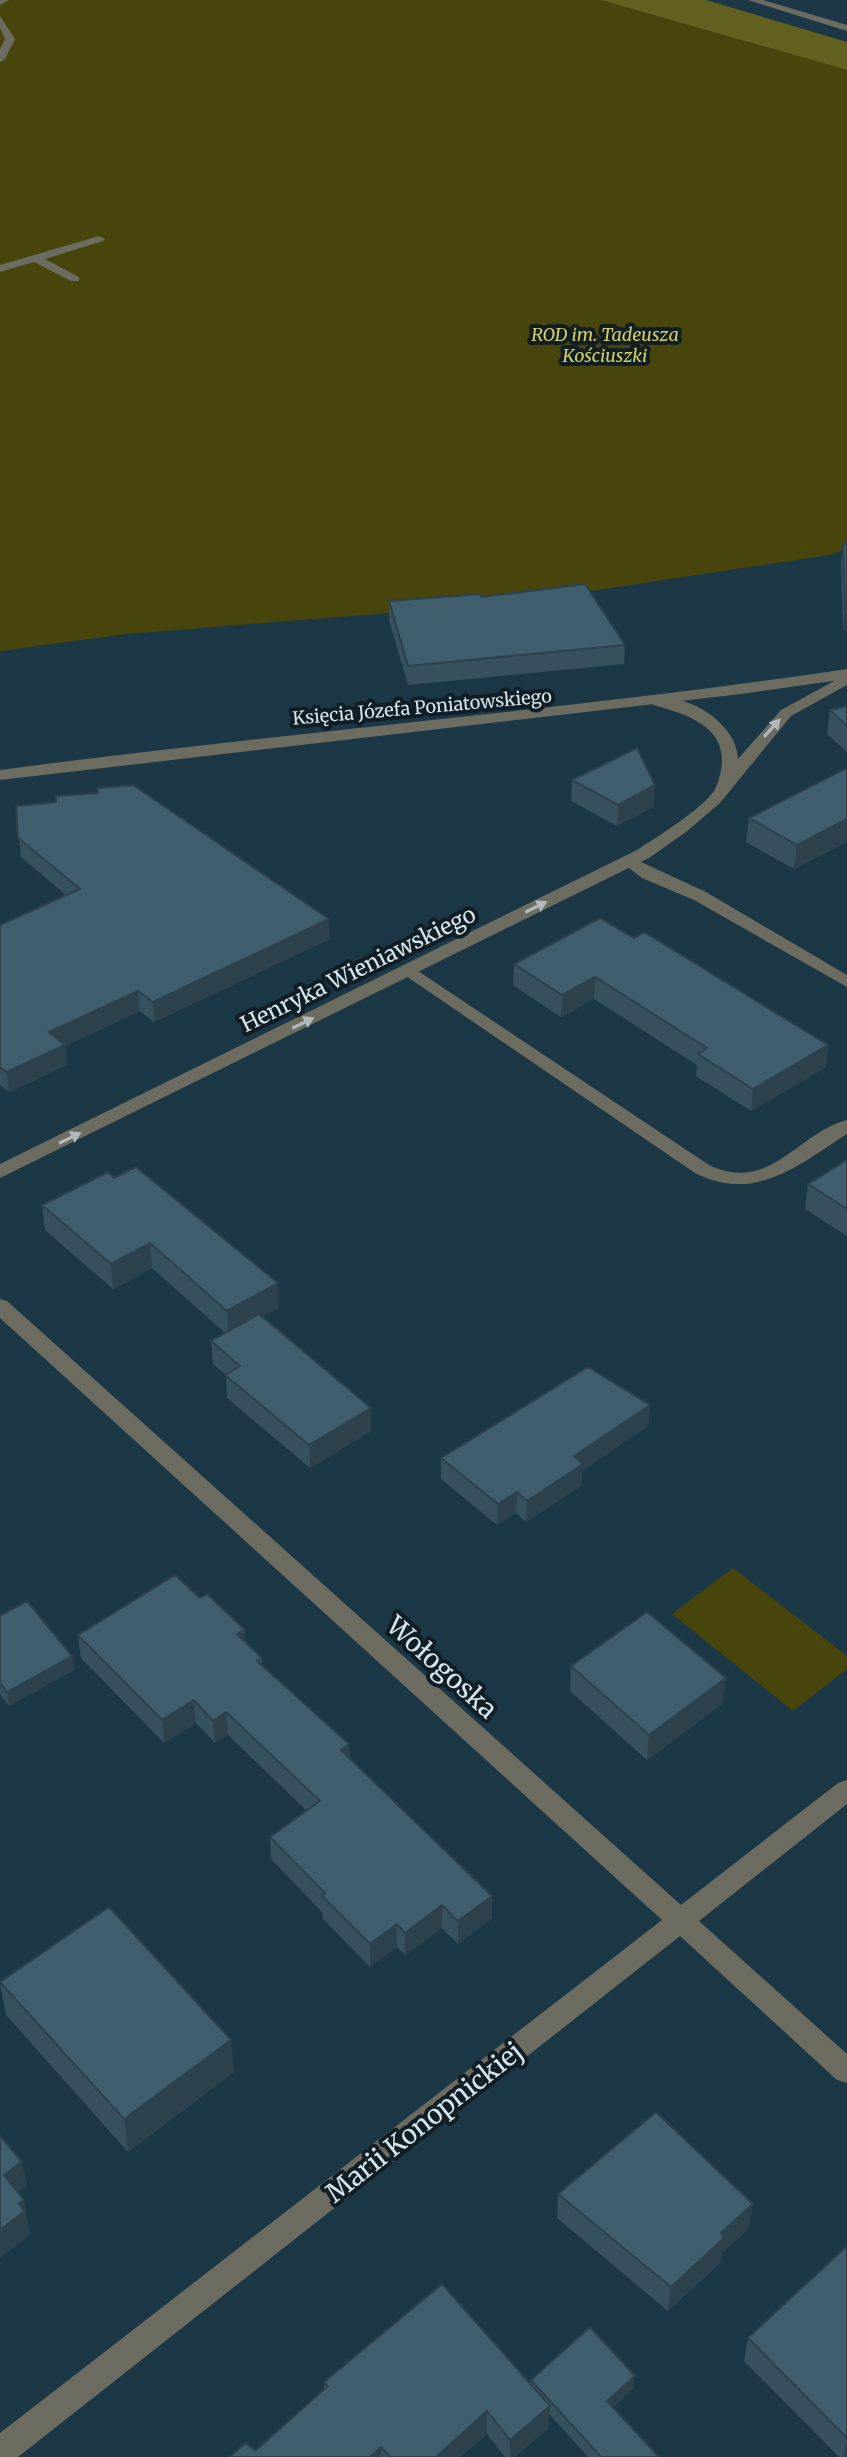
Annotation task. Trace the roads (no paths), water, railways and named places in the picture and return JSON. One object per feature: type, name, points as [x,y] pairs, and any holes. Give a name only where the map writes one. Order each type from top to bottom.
[{"type":"street","points":[[753,0],[847,28]]},
{"type":"street","points":[[0,19],[10,39],[0,59]]},
{"type":"street","points":[[0,269],[99,239]]},
{"type":"street","points":[[35,258],[75,279]]},
{"type":"street","name":"Księcia Józefa Poniatowskiego","points":[[0,775],[215,747],[658,702],[847,676]]},
{"type":"street","name":"Henryka Wieniawskiego","points":[[0,1172],[628,861],[697,816],[786,713],[847,676]]},
{"type":"street","points":[[658,702],[693,712],[726,740],[730,760],[722,788]]},
{"type":"street","points":[[628,861],[648,874],[700,896],[847,982]]},
{"type":"street","points":[[409,970],[689,1160],[724,1179],[742,1178],[775,1169],[847,1126]]},
{"type":"street","name":"Wołogoska","points":[[0,1306],[847,2071]]},
{"type":"street","name":"Marii Konopnickiej","points":[[0,2452],[847,1790]]},
{"type":"park label","name":"ROD im. Tadeusza Kościuszki","points":[[605,344]]}]
